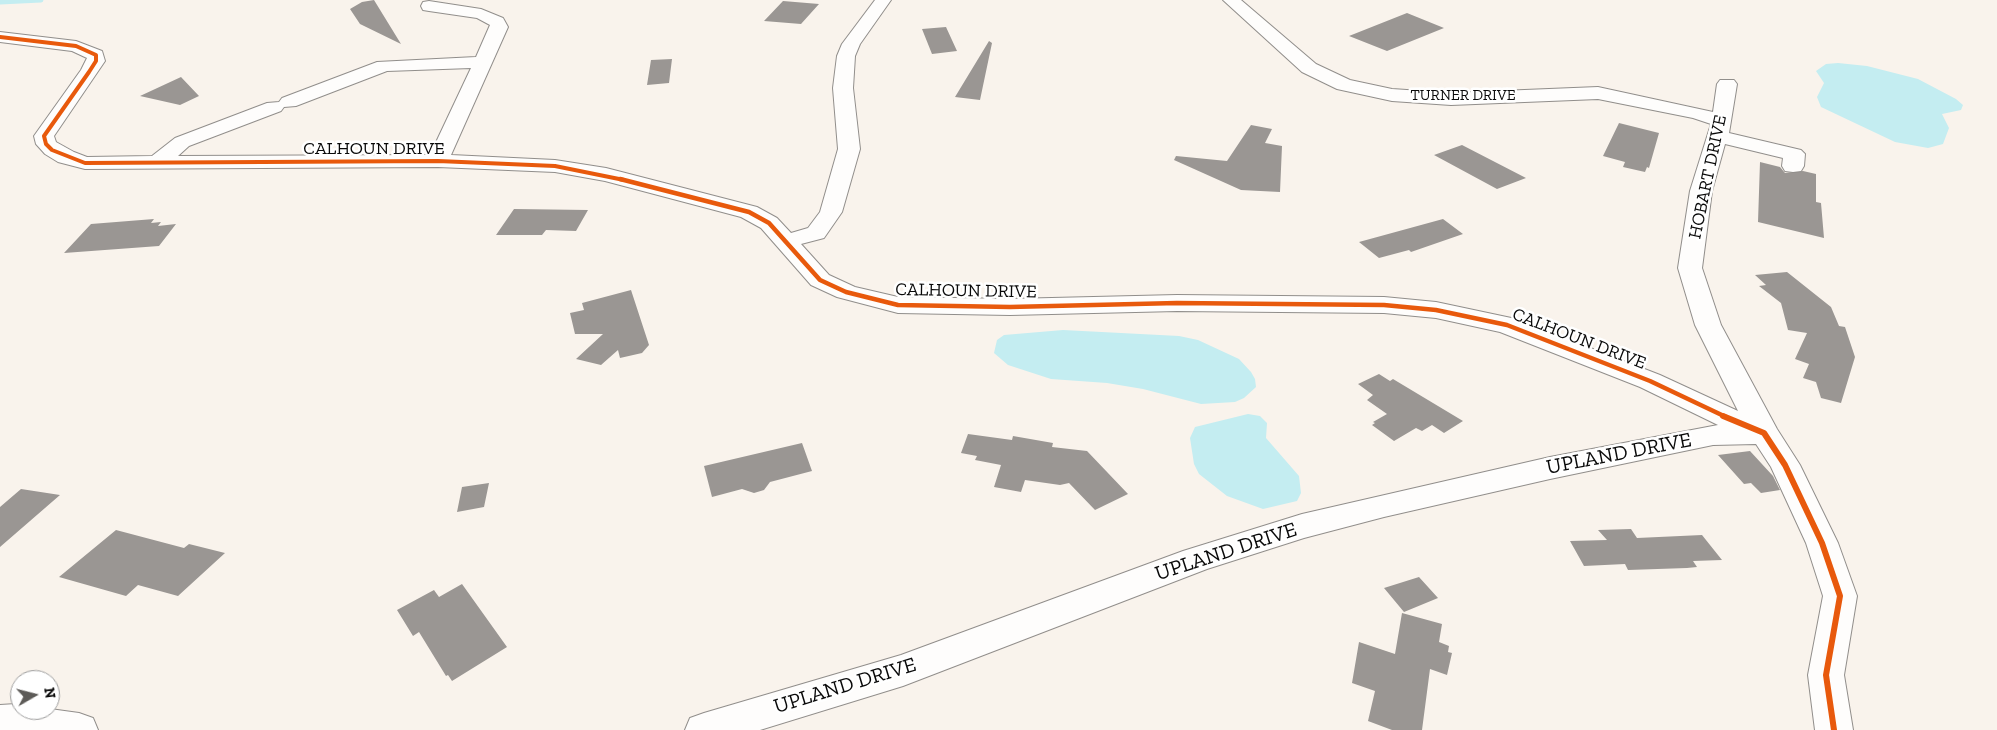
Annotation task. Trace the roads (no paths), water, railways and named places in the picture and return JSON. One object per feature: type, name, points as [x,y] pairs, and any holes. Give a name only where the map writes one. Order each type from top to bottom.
[{"type":"street","points":[[787,242],[816,233],[831,212],[849,148],[843,88],[846,56],[851,44],[883,0]]},
{"type":"street","name":"TURNER DRIVE","points":[[1231,0],[1309,68],[1344,85],[1392,95],[1451,99],[1598,93],[1697,113],[1720,129],[1794,154],[1793,166]]},
{"type":"street","points":[[429,6],[482,14],[497,22],[499,27],[438,161]]},
{"type":"street","name":"CALHOUN DRIVE","points":[[0,37],[76,46],[96,54],[96,61],[44,136],[46,144],[52,150],[86,164],[438,161],[555,166],[606,175],[749,212],[769,223],[820,280],[846,292],[898,305],[1010,308],[1172,303],[1384,305],[1470,315],[1507,325],[1650,381],[1764,433]]},
{"type":"street","points":[[156,164],[182,142],[384,66],[484,62]]},
{"type":"street","name":"HOBART DRIVE","points":[[1727,84],[1720,129],[1701,191],[1690,268],[1708,325],[1764,433]]},
{"type":"street","points":[[1764,433],[1785,465],[1814,526],[1840,596],[1826,675],[1834,730]]},
{"type":"street","name":"UPLAND DRIVE","points":[[704,730],[903,670],[1194,560],[1302,526],[1384,505],[1550,468],[1713,435],[1764,433]]},
{"type":"street","points":[[0,722],[16,721],[79,730]]},
{"type":"water","points":[[1838,63],[1867,66],[1918,79],[1956,99],[1963,105],[1961,110],[1942,114],[1949,128],[1943,144],[1928,148],[1895,142],[1821,107],[1817,97],[1824,83],[1816,71],[1826,64]]},
{"type":"water","points":[[1063,330],[1179,336],[1198,340],[1239,359],[1251,372],[1255,379],[1256,387],[1244,398],[1235,402],[1201,404],[1143,389],[1107,383],[1051,379],[1008,365],[994,353],[997,340],[1004,335]]},
{"type":"water","points":[[1248,414],[1260,416],[1267,423],[1266,438],[1299,476],[1301,493],[1297,501],[1263,509],[1227,496],[1199,474],[1194,464],[1190,438],[1195,427]]},
{"type":"waterway","points":[[0,2],[41,0]]}]
